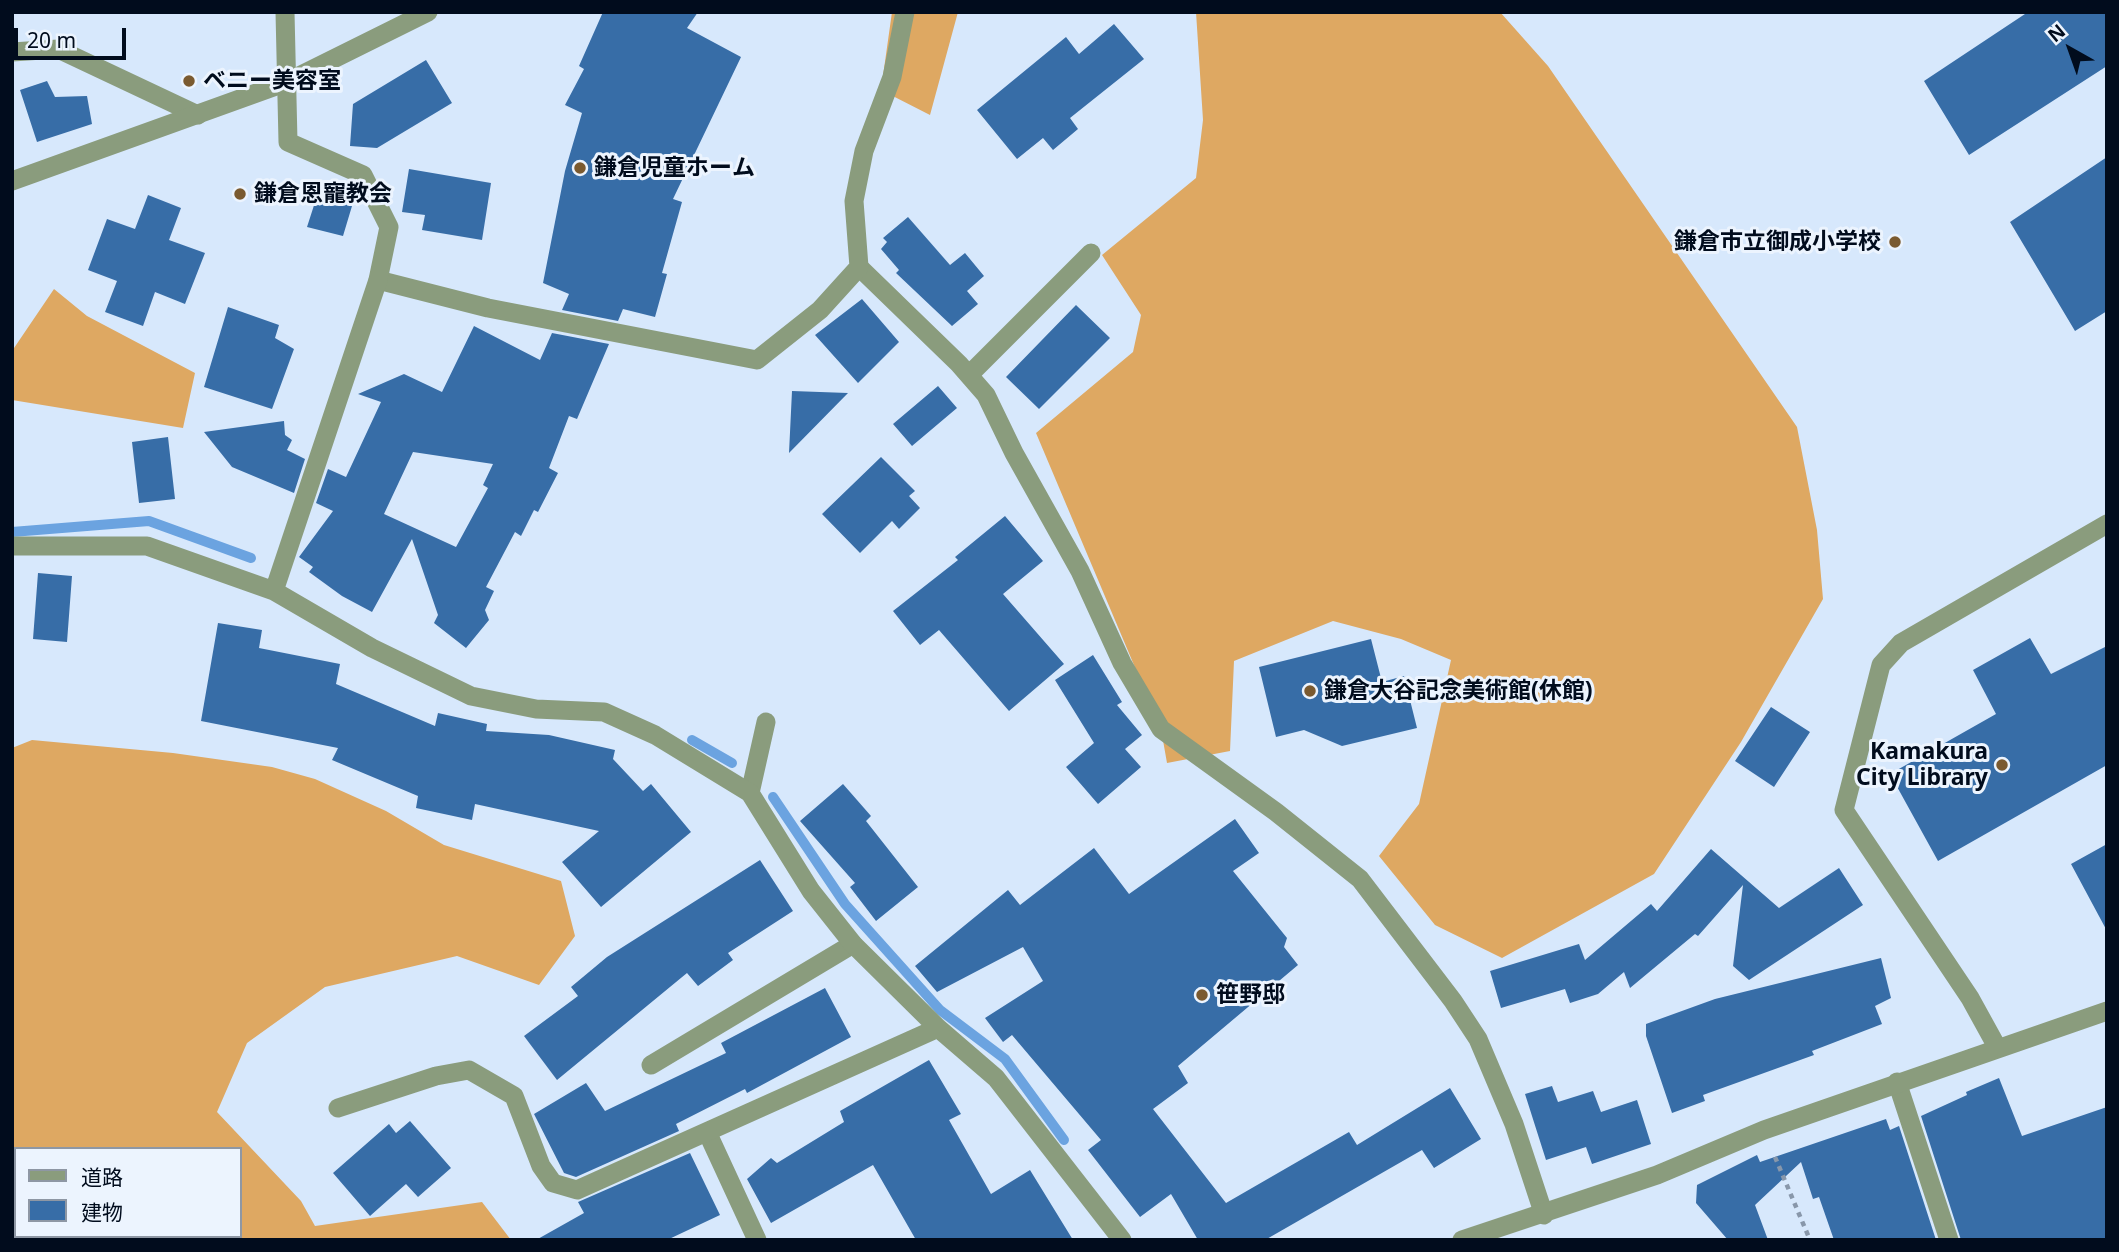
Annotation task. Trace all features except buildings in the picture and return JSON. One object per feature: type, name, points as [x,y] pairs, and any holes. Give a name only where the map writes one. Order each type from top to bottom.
[{"type":"street","points":[[274,591],[378,280],[388,227],[363,175],[288,142],[285,12]]},
{"type":"street","points":[[12,181],[287,82],[428,12]]},
{"type":"street","points":[[905,12],[892,77],[864,151],[854,201],[859,267],[969,375],[986,396],[1014,453],[1080,571],[1122,663],[1161,729],[1276,812],[1360,879],[1453,1002],[1483,1051],[1514,1124],[1544,1215]]},
{"type":"street","points":[[12,52],[58,49],[198,115]]},
{"type":"street","points":[[969,375],[1091,253]]},
{"type":"street","points":[[378,280],[488,308],[757,360],[820,310],[859,267]]},
{"type":"street","points":[[1997,1047],[1970,998],[1844,810],[1881,665],[1901,643],[2107,524]]},
{"type":"street","points":[[12,547],[147,546],[274,591],[372,648],[471,696],[536,709],[604,712],[655,735],[750,793],[810,891],[853,944],[938,1028],[996,1078],[1122,1240]]},
{"type":"street","points":[[750,793],[766,722]]},
{"type":"street","points":[[651,1065],[853,944]]},
{"type":"street","points":[[1462,1240],[1544,1215],[1657,1175],[1764,1130],[2107,1011]]},
{"type":"street","points":[[338,1108],[436,1076],[469,1070],[514,1096],[541,1166],[553,1183],[577,1191],[938,1028]]},
{"type":"street","points":[[1897,1082],[1949,1240]]},
{"type":"street","points":[[708,1134],[757,1240]]},
{"type":"path","points":[[1764,1130],[1810,1240]]},
{"type":"shaded area","points":[[892,12],[958,12],[930,115],[881,90]]},
{"type":"shaded area","points":[[1196,12],[1500,12],[1548,66],[1797,427],[1817,530],[1823,599],[1741,742],[1654,874],[1502,958],[1435,925],[1379,856],[1419,804],[1451,660],[1401,639],[1333,621],[1234,661],[1230,751],[1167,763],[1161,729],[1036,433],[1133,352],[1141,315],[1102,255],[1196,178],[1203,120]]},
{"type":"shaded area","points":[[54,289],[87,316],[195,373],[183,428],[12,400],[12,351]]},
{"type":"shaded area","points":[[32,740],[173,753],[272,767],[315,779],[386,811],[444,845],[561,881],[575,936],[539,985],[457,956],[325,987],[247,1043],[217,1112],[301,1201],[315,1226],[482,1202],[511,1240],[12,1240],[12,748]]},
{"type":"waterway","points":[[12,532],[149,521],[251,558]]},
{"type":"waterway","points":[[692,740],[732,763]]},
{"type":"waterway","points":[[773,797],[845,904],[940,1010],[1005,1059],[1064,1140]]},
{"type":"place","name":"ベニー美容室","points":[[189,81]]},
{"type":"place","name":"鎌倉児童ホーム","points":[[580,168]]},
{"type":"place","name":"鎌倉恩寵教会","points":[[240,194]]},
{"type":"place","name":"鎌倉市立御成小学校","points":[[1895,242]]},
{"type":"place","name":"鎌倉大谷記念美術館(休館)","points":[[1310,691]]},
{"type":"place","name":"Kamakura City Library","points":[[2002,765]]},
{"type":"place","name":"笹野邸","points":[[1202,995]]}]
